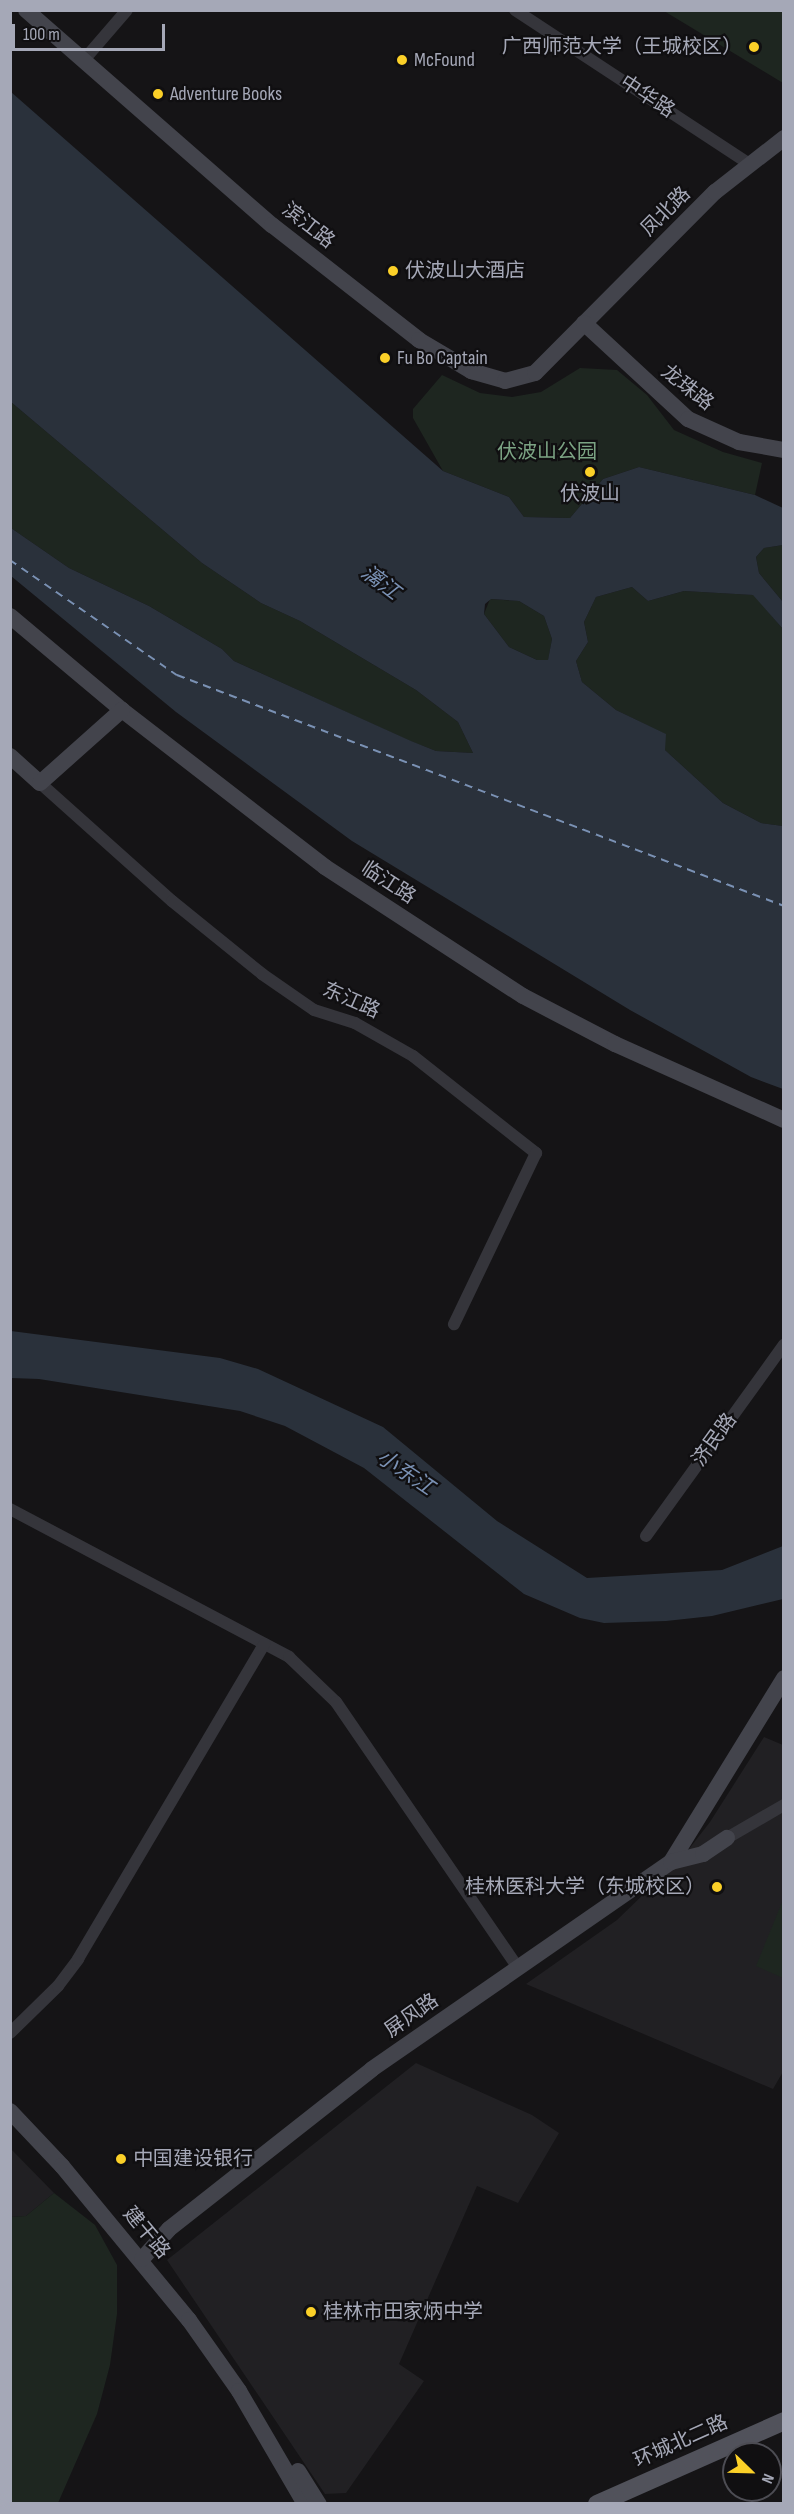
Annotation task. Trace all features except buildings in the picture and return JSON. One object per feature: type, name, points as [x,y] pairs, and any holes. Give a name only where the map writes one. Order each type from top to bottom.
[{"type":"main road","name":"环城北二路","points":[[597,2504],[783,2421]]},
{"type":"main road","name":"环城北二路","points":[[764,2442],[783,2433]]},
{"type":"main road","name":"环城北二路","points":[[625,2504],[722,2461]]},
{"type":"street","name":"滨江路","points":[[26,10],[272,225],[419,340],[471,372],[496,380],[519,380],[535,373],[584,323]]},
{"type":"street","points":[[84,61],[127,10]]},
{"type":"street","name":"中华路","points":[[515,10],[750,164]]},
{"type":"street","name":"凤北路","points":[[584,323],[715,192],[783,138]]},
{"type":"street","name":"龙珠路","points":[[584,323],[688,419],[739,442],[783,450]]},
{"type":"street","name":"临江路","points":[[10,616],[122,711],[325,867],[523,996],[615,1044],[783,1120]]},
{"type":"street","points":[[40,783],[122,711]]},
{"type":"street","name":"东江路","points":[[10,756],[172,901],[262,974],[314,1010],[355,1023],[413,1056],[536,1153],[454,1324]]},
{"type":"street","name":"济民路","points":[[646,1536],[783,1345]]},
{"type":"street","points":[[10,1509],[289,1657],[336,1702],[518,1968]]},
{"type":"street","points":[[10,2033],[58,1986],[78,1959],[264,1644]]},
{"type":"street","points":[[671,1862],[783,1678]]},
{"type":"street","points":[[727,1838],[783,1805]]},
{"type":"street","name":"屏风路","points":[[142,2259],[169,2229],[372,2069],[671,1862],[703,1854],[727,1838]]},
{"type":"street","name":"建干路","points":[[10,2111],[142,2259],[238,2391],[305,2504]]},
{"type":"street","name":"建干路","points":[[238,2391],[260,2413],[319,2504]]},
{"type":"shaded area","name":"桂林医科大学（东城校区）","points":[[764,1737],[783,1745],[784,2070],[773,2089],[526,1984],[617,1920],[685,1854],[710,1822]]},
{"type":"shaded area","name":"桂林市田家炳中学","points":[[416,2063],[532,2115],[559,2133],[518,2203],[477,2186],[399,2364],[424,2381],[346,2493],[325,2494],[167,2260]]},
{"type":"shaded area","points":[[10,2148],[54,2193],[26,2216],[11,2217]]},
{"type":"green space","name":"广西师范大学（王城校区）","points":[[664,11],[783,11],[783,83]]},
{"type":"green space","name":"伏波山公园","points":[[580,368],[617,370],[647,395],[674,430],[723,452],[762,463],[755,495],[639,467],[603,479],[570,518],[524,517],[509,497],[443,471],[413,418],[413,409],[442,375],[480,393],[512,397],[541,392]]},
{"type":"green space","points":[[11,402],[202,563],[261,603],[300,621],[416,690],[458,722],[473,753],[436,751],[410,741],[234,661],[222,649],[149,606],[69,568],[11,528]]},
{"type":"green space","points":[[783,545],[783,602],[759,573],[756,557],[764,548]]},
{"type":"green space","points":[[632,587],[648,601],[684,591],[754,595],[783,629],[783,826],[761,823],[723,803],[665,750],[665,734],[616,710],[582,682],[576,661],[588,642],[584,622],[596,597]]},
{"type":"green space","points":[[490,599],[519,601],[544,616],[552,639],[548,661],[537,660],[509,647],[484,614]]},
{"type":"green space","points":[[783,1900],[783,1978],[756,1966]]},
{"type":"green space","points":[[54,2193],[95,2225],[117,2265],[117,2314],[110,2365],[97,2414],[58,2503],[11,2503],[11,2217],[26,2216]]},
{"type":"water","name":"漓江","points":[[11,92],[443,471],[509,497],[524,517],[570,518],[603,479],[639,467],[755,495],[783,508],[783,545],[764,548],[756,557],[759,573],[783,602],[783,629],[753,595],[684,591],[648,601],[632,587],[596,597],[584,622],[588,642],[576,661],[582,682],[616,710],[666,734],[665,750],[723,803],[761,823],[783,826],[783,1089],[751,1077],[630,1010],[352,841],[176,712],[11,576],[11,528],[69,568],[149,606],[222,649],[234,661],[436,751],[473,753],[458,722],[416,690],[300,621],[261,603],[202,563],[11,402]],"holes":[[[491,599],[519,601],[544,616],[552,639],[548,660],[537,660],[509,647],[484,614],[485,604]]]},
{"type":"water","name":"小东江","points":[[11,1331],[220,1358],[258,1369],[383,1427],[497,1521],[587,1578],[722,1570],[783,1546],[783,1599],[712,1616],[666,1621],[604,1623],[580,1618],[524,1594],[364,1468],[285,1426],[240,1411],[39,1379],[11,1378]]},
{"type":"ferry route","points":[[10,560],[177,675],[784,906]]},
{"type":"place","name":"广西师范大学（王城校区）","points":[[754,47]]},
{"type":"place","name":"McFound","points":[[402,60]]},
{"type":"place","name":"Adventure Books","points":[[158,94]]},
{"type":"place","name":"伏波山大酒店","points":[[393,271]]},
{"type":"place","name":"Fu Bo Captain","points":[[385,358]]},
{"type":"place","name":"伏波山","points":[[590,472]]},
{"type":"place","name":"桂林医科大学（东城校区）","points":[[717,1887]]},
{"type":"place","name":"中国建设银行","points":[[121,2159]]},
{"type":"place","name":"桂林市田家炳中学","points":[[311,2312]]}]
